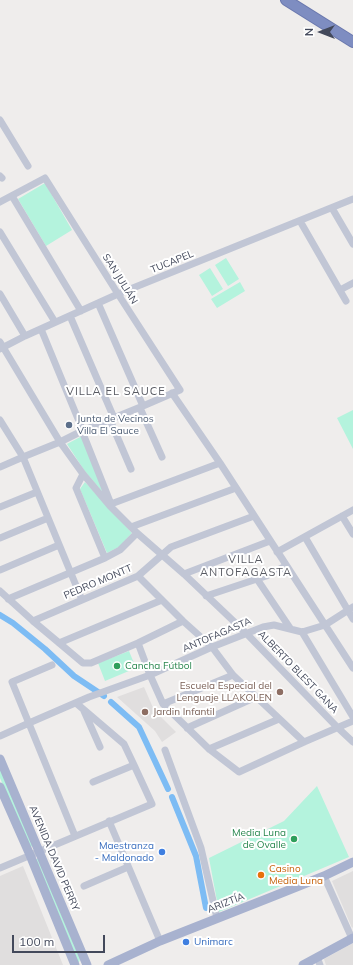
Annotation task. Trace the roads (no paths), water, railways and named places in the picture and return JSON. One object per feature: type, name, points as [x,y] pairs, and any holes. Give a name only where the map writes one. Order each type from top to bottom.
[{"type":"highway","points":[[286,0],[353,42]]},
{"type":"main road","name":"AVENIDA DAVID PERRY","points":[[0,759],[87,965]]},
{"type":"main road","points":[[0,787],[30,855],[74,965]]},
{"type":"main road","name":"ARIZTÍA","points":[[108,965],[160,941],[324,876],[353,862]]},
{"type":"main road","points":[[303,965],[319,961],[352,935]]},
{"type":"street","points":[[0,120],[28,166]]},
{"type":"street","name":"SAN JULIÁN","points":[[12,196],[46,178],[180,390],[172,393]]},
{"type":"street","points":[[0,202],[12,196],[81,311]]},
{"type":"street","name":"TUCAPEL","points":[[1,346],[118,294],[353,199]]},
{"type":"street","points":[[332,208],[353,244]]},
{"type":"street","points":[[300,221],[346,301]]},
{"type":"street","points":[[0,232],[55,322]]},
{"type":"street","points":[[340,290],[353,283]]},
{"type":"street","points":[[0,294],[25,336]]},
{"type":"street","points":[[98,303],[162,457]]},
{"type":"street","points":[[70,316],[112,419],[130,469]]},
{"type":"street","points":[[41,329],[111,505],[220,463]]},
{"type":"street","name":"ALBERTO BLEST GANA","points":[[1,346],[60,442],[83,474],[137,533],[184,574],[246,633],[353,742]]},
{"type":"street","points":[[0,467],[172,393],[220,463],[353,668]]},
{"type":"street","points":[[0,420],[23,457],[82,600]]},
{"type":"street","points":[[83,474],[76,488],[105,558]]},
{"type":"street","points":[[131,527],[236,488]]},
{"type":"street","points":[[0,507],[37,492]]},
{"type":"street","points":[[277,552],[353,510]]},
{"type":"street","name":"PEDRO MONTT","points":[[32,621],[138,576],[171,547],[254,516]]},
{"type":"street","points":[[342,516],[353,534]]},
{"type":"street","points":[[0,538],[48,518]]},
{"type":"street","points":[[8,598],[105,558],[120,550],[137,533]]},
{"type":"street","points":[[305,537],[350,609],[353,620]]},
{"type":"street","points":[[184,574],[270,541]]},
{"type":"street","points":[[0,570],[59,545]]},
{"type":"street","points":[[206,596],[266,576],[286,566]]},
{"type":"street","points":[[138,576],[212,647],[233,675],[304,742]]},
{"type":"street","points":[[258,579],[290,628]]},
{"type":"street","points":[[0,591],[32,621],[83,663],[91,663],[184,621]]},
{"type":"street","points":[[59,643],[162,600]]},
{"type":"street","points":[[350,609],[325,626],[302,632],[353,717]]},
{"type":"street","name":"ANTOFAGASTA","points":[[0,736],[89,697],[150,675],[212,647],[263,627],[274,625],[302,632]]},
{"type":"street","points":[[138,643],[163,704],[209,749],[239,772],[353,721]]},
{"type":"street","points":[[52,665],[12,682],[75,836]]},
{"type":"street","points":[[163,704],[233,675]]},
{"type":"street","points":[[187,728],[256,697]]},
{"type":"street","points":[[0,868],[152,804],[124,744],[76,703]]},
{"type":"street","points":[[83,708],[100,747]]},
{"type":"street","points":[[209,749],[279,719]]},
{"type":"street","points":[[166,750],[201,848],[217,918]]},
{"type":"street","points":[[93,782],[134,765]]},
{"type":"street","points":[[110,821],[160,941]]},
{"type":"street","points":[[84,886],[128,866]]},
{"type":"street","points":[[324,876],[352,935]]},
{"type":"waterway","points":[[0,615],[13,623],[45,649],[74,676],[104,696]]},
{"type":"waterway","points":[[111,702],[139,727],[168,789]]},
{"type":"waterway","points":[[172,797],[196,856],[206,908]]},
{"type":"place","name":"Junta de Vecinos Villa El Sauce","points":[[69,425]]},
{"type":"place","name":"Cancha Fútbol","points":[[117,666]]},
{"type":"place","name":"Escuela Especial del Lenguaje LLAKOLEN","points":[[280,692]]},
{"type":"place","name":"Jardin Infantil","points":[[145,712]]},
{"type":"place","name":"Media Luna de Ovalle","points":[[294,839]]},
{"type":"place","name":"Maestranza - Maldonado","points":[[162,852]]},
{"type":"place","name":"Casino Media Luna","points":[[261,875]]},
{"type":"place","name":"Unimarc","points":[[186,942]]},
{"type":"district","name":"VILLA EL SAUCE","points":[[116,392]]},
{"type":"district","name":"VILLA ANTOFAGASTA","points":[[246,566]]}]
